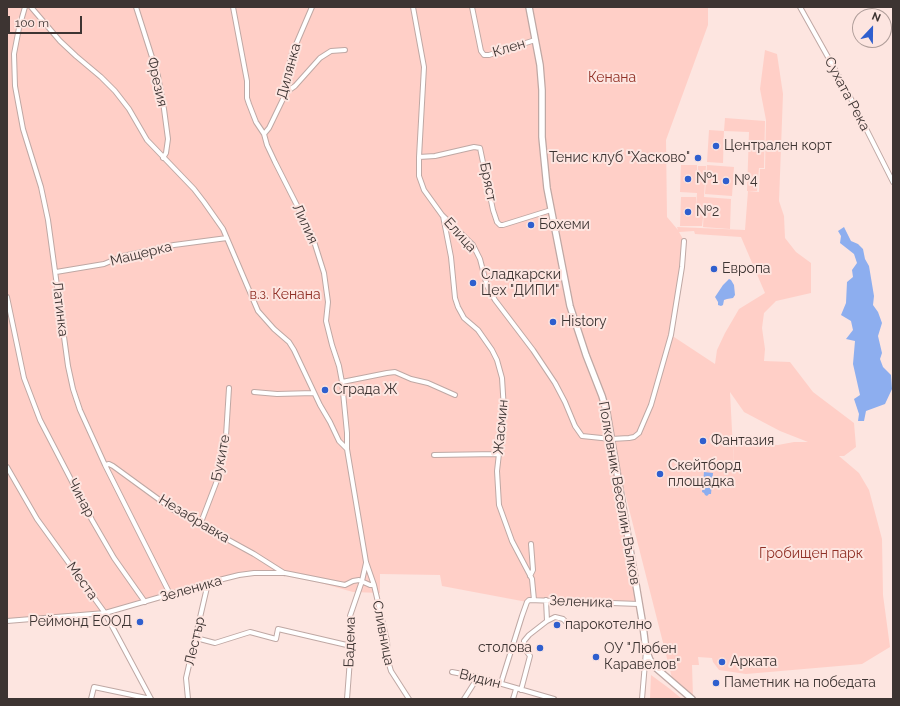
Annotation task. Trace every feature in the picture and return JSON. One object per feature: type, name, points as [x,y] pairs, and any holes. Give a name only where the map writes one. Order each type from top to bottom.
[{"type":"main road","name":"Полковник Веселин Вълков","points":[[530,7],[542,90],[544,161],[551,210],[570,306],[607,413],[646,650]]},
{"type":"main road","points":[[646,650],[650,660],[656,668],[692,699]]},
{"type":"street","name":"Латинка","points":[[25,7],[14,54],[15,86],[23,129],[41,186],[48,220],[68,366],[72,378],[73,389],[80,410],[104,465],[170,594]]},
{"type":"street","points":[[31,7],[60,41],[101,76],[115,91],[129,109],[147,140],[214,214],[223,229],[258,311],[292,346],[339,441],[347,449]]},
{"type":"street","name":"Фрезия","points":[[136,7],[158,76],[164,109],[168,139],[166,153],[163,158]]},
{"type":"street","name":"Лилия","points":[[233,7],[247,81],[247,98],[256,122],[264,134],[267,145],[275,162],[305,220],[316,246],[324,273],[327,291],[326,321],[342,382],[349,467],[357,504],[366,562]]},
{"type":"street","name":"Дилянка","points":[[264,134],[269,128],[285,93],[292,50],[312,7]]},
{"type":"street","name":"Елица","points":[[413,7],[424,67],[419,157],[419,176],[424,190],[427,197],[442,215],[477,251],[487,286],[495,300],[526,340],[555,384],[565,402],[577,431],[582,436],[611,439],[630,438],[637,435],[643,425],[651,405],[671,335],[682,267],[684,241]]},
{"type":"street","name":"Клен","points":[[472,7],[481,51],[484,55],[489,55],[535,40]]},
{"type":"street","name":"Сухата Река","points":[[800,7],[846,91],[893,182]]},
{"type":"street","points":[[285,93],[295,86],[320,58],[332,51],[345,50]]},
{"type":"street","name":"Бряст","points":[[419,157],[435,156],[474,147],[480,148],[493,210],[497,222],[500,225],[551,210]]},
{"type":"street","name":"Жасмин","points":[[442,215],[445,220],[453,269],[455,298],[458,307],[464,318],[478,330],[492,350],[497,360],[502,378],[504,410],[497,471],[500,505],[512,541],[533,584],[534,600]]},
{"type":"street","name":"Мащерка","points":[[56,272],[104,264],[123,256],[174,245],[227,238]]},
{"type":"street","name":"Чинар","points":[[7,297],[17,349],[27,388],[46,433],[114,558],[145,602]]},
{"type":"street","points":[[342,382],[387,372],[395,372],[411,379],[428,383],[455,395]]},
{"type":"street","name":"Буките","points":[[200,525],[218,478],[226,436],[229,388]]},
{"type":"street","points":[[254,392],[277,394],[314,393]]},
{"type":"street","points":[[434,455],[498,454]]},
{"type":"street","name":"Незабравка","points":[[104,465],[109,464],[113,466],[172,509],[254,554],[285,573]]},
{"type":"street","name":"Места","points":[[7,467],[37,519],[105,613],[151,699]]},
{"type":"street","points":[[530,576],[533,570],[531,544]]},
{"type":"street","name":"Бадема","points":[[347,699],[351,646],[350,616],[362,581],[366,562]]},
{"type":"street","name":"Сливница","points":[[366,562],[374,585],[386,641],[390,671],[409,699]]},
{"type":"street","name":"Зеленика","points":[[7,621],[105,613],[239,575],[285,573],[345,585],[356,580],[374,585]]},
{"type":"street","name":"Лестър","points":[[188,699],[186,678],[208,583]]},
{"type":"street","name":"Зеленика","points":[[501,683],[528,600],[639,604]]},
{"type":"street","points":[[546,600],[548,621]]},
{"type":"street","points":[[521,690],[530,656],[524,648],[524,641],[528,635],[555,617],[563,620],[569,625]]},
{"type":"street","points":[[196,638],[214,643],[250,632],[276,639],[278,629],[351,646]]},
{"type":"street","points":[[642,699],[646,650]]},
{"type":"street","name":"Видин","points":[[452,672],[501,683],[516,689],[554,699]]},
{"type":"street","points":[[464,699],[478,677]]},
{"type":"street","points":[[91,699],[94,687],[151,699]]},
{"type":"street","points":[[513,699],[516,689]]},
{"type":"green space","name":"в.з. Кенана","points":[[7,7],[708,7],[708,25],[666,140],[667,217],[678,230],[677,227],[745,230],[748,191],[759,192],[760,169],[765,169],[766,120],[760,89],[765,50],[777,54],[783,94],[779,201],[784,216],[785,238],[796,252],[811,263],[811,293],[776,301],[764,313],[762,328],[765,349],[764,361],[790,362],[813,392],[854,423],[856,447],[844,456],[839,456],[859,473],[869,490],[882,539],[883,595],[890,647],[862,664],[746,674],[719,670],[712,658],[698,657],[699,665],[692,665],[693,697],[672,678],[613,446],[639,604],[527,602],[442,586],[440,575],[380,574],[380,593],[353,592],[285,573],[239,575],[105,613],[7,621]],"holes":[[[694,231],[695,234],[741,237],[765,293],[739,309],[717,350],[715,364],[671,335],[684,241],[679,232]],[[730,392],[744,412],[780,431],[808,442],[794,442],[778,445],[733,442],[734,469]]]},
{"type":"green space","points":[[725,118],[765,121],[764,168],[759,168],[757,191],[747,191],[749,132],[724,131]]},
{"type":"green space","name":"Централен корт","points":[[709,130],[724,131],[723,163],[707,162]]},
{"type":"green space","points":[[681,165],[697,165],[697,184],[698,166],[706,166],[704,197],[731,199],[730,229],[703,227],[704,209],[702,226],[680,226],[681,197],[696,197],[696,208],[697,193],[680,192]]},
{"type":"green space","points":[[707,165],[734,167],[732,196],[705,194]]},
{"type":"green space","points":[[651,675],[670,689],[682,699],[650,699]]},
{"type":"water","points":[[844,227],[851,241],[858,244],[863,249],[865,259],[869,266],[874,296],[873,305],[878,312],[882,323],[878,336],[882,353],[880,359],[883,367],[891,375],[892,389],[885,404],[866,411],[864,421],[858,421],[859,414],[854,399],[860,395],[853,364],[855,341],[846,339],[853,330],[851,321],[841,315],[846,303],[847,282],[853,277],[852,270],[857,263],[854,254],[840,243],[841,236],[838,231]]},
{"type":"water","points":[[729,279],[734,285],[735,295],[733,298],[724,300],[723,305],[718,305],[715,297]]},
{"type":"water","points":[[704,472],[713,473],[711,494],[707,496],[702,492]]},
{"type":"place","name":"Централен корт","points":[[716,146]]},
{"type":"place","name":"Тенис клуб \"Хасково\"","points":[[698,158]]},
{"type":"place","name":"№1","points":[[688,179]]},
{"type":"place","name":"№4","points":[[726,181]]},
{"type":"place","name":"№2","points":[[688,212]]},
{"type":"place","name":"Бохеми","points":[[531,225]]},
{"type":"place","name":"Европа","points":[[714,269]]},
{"type":"place","name":"Сладкарски Цех \"ДИПИ\"","points":[[473,283]]},
{"type":"place","name":"History","points":[[553,322]]},
{"type":"place","name":"Сграда Ж","points":[[325,390]]},
{"type":"place","name":"Фантазия","points":[[703,441]]},
{"type":"place","name":"Скейтборд площадка","points":[[660,474]]},
{"type":"place","name":"Реймонд ЕООД","points":[[140,622]]},
{"type":"place","name":"парокотелно","points":[[557,625]]},
{"type":"place","name":"столова","points":[[540,648]]},
{"type":"place","name":"ОУ \"Любен Каравелов\"","points":[[596,657]]},
{"type":"place","name":"Арката","points":[[722,662]]},
{"type":"place","name":"Паметник на победата","points":[[716,683]]},
{"type":"park label","name":"Кенана","points":[[612,78]]},
{"type":"park label","name":"Гробищен парк","points":[[811,554]]}]
